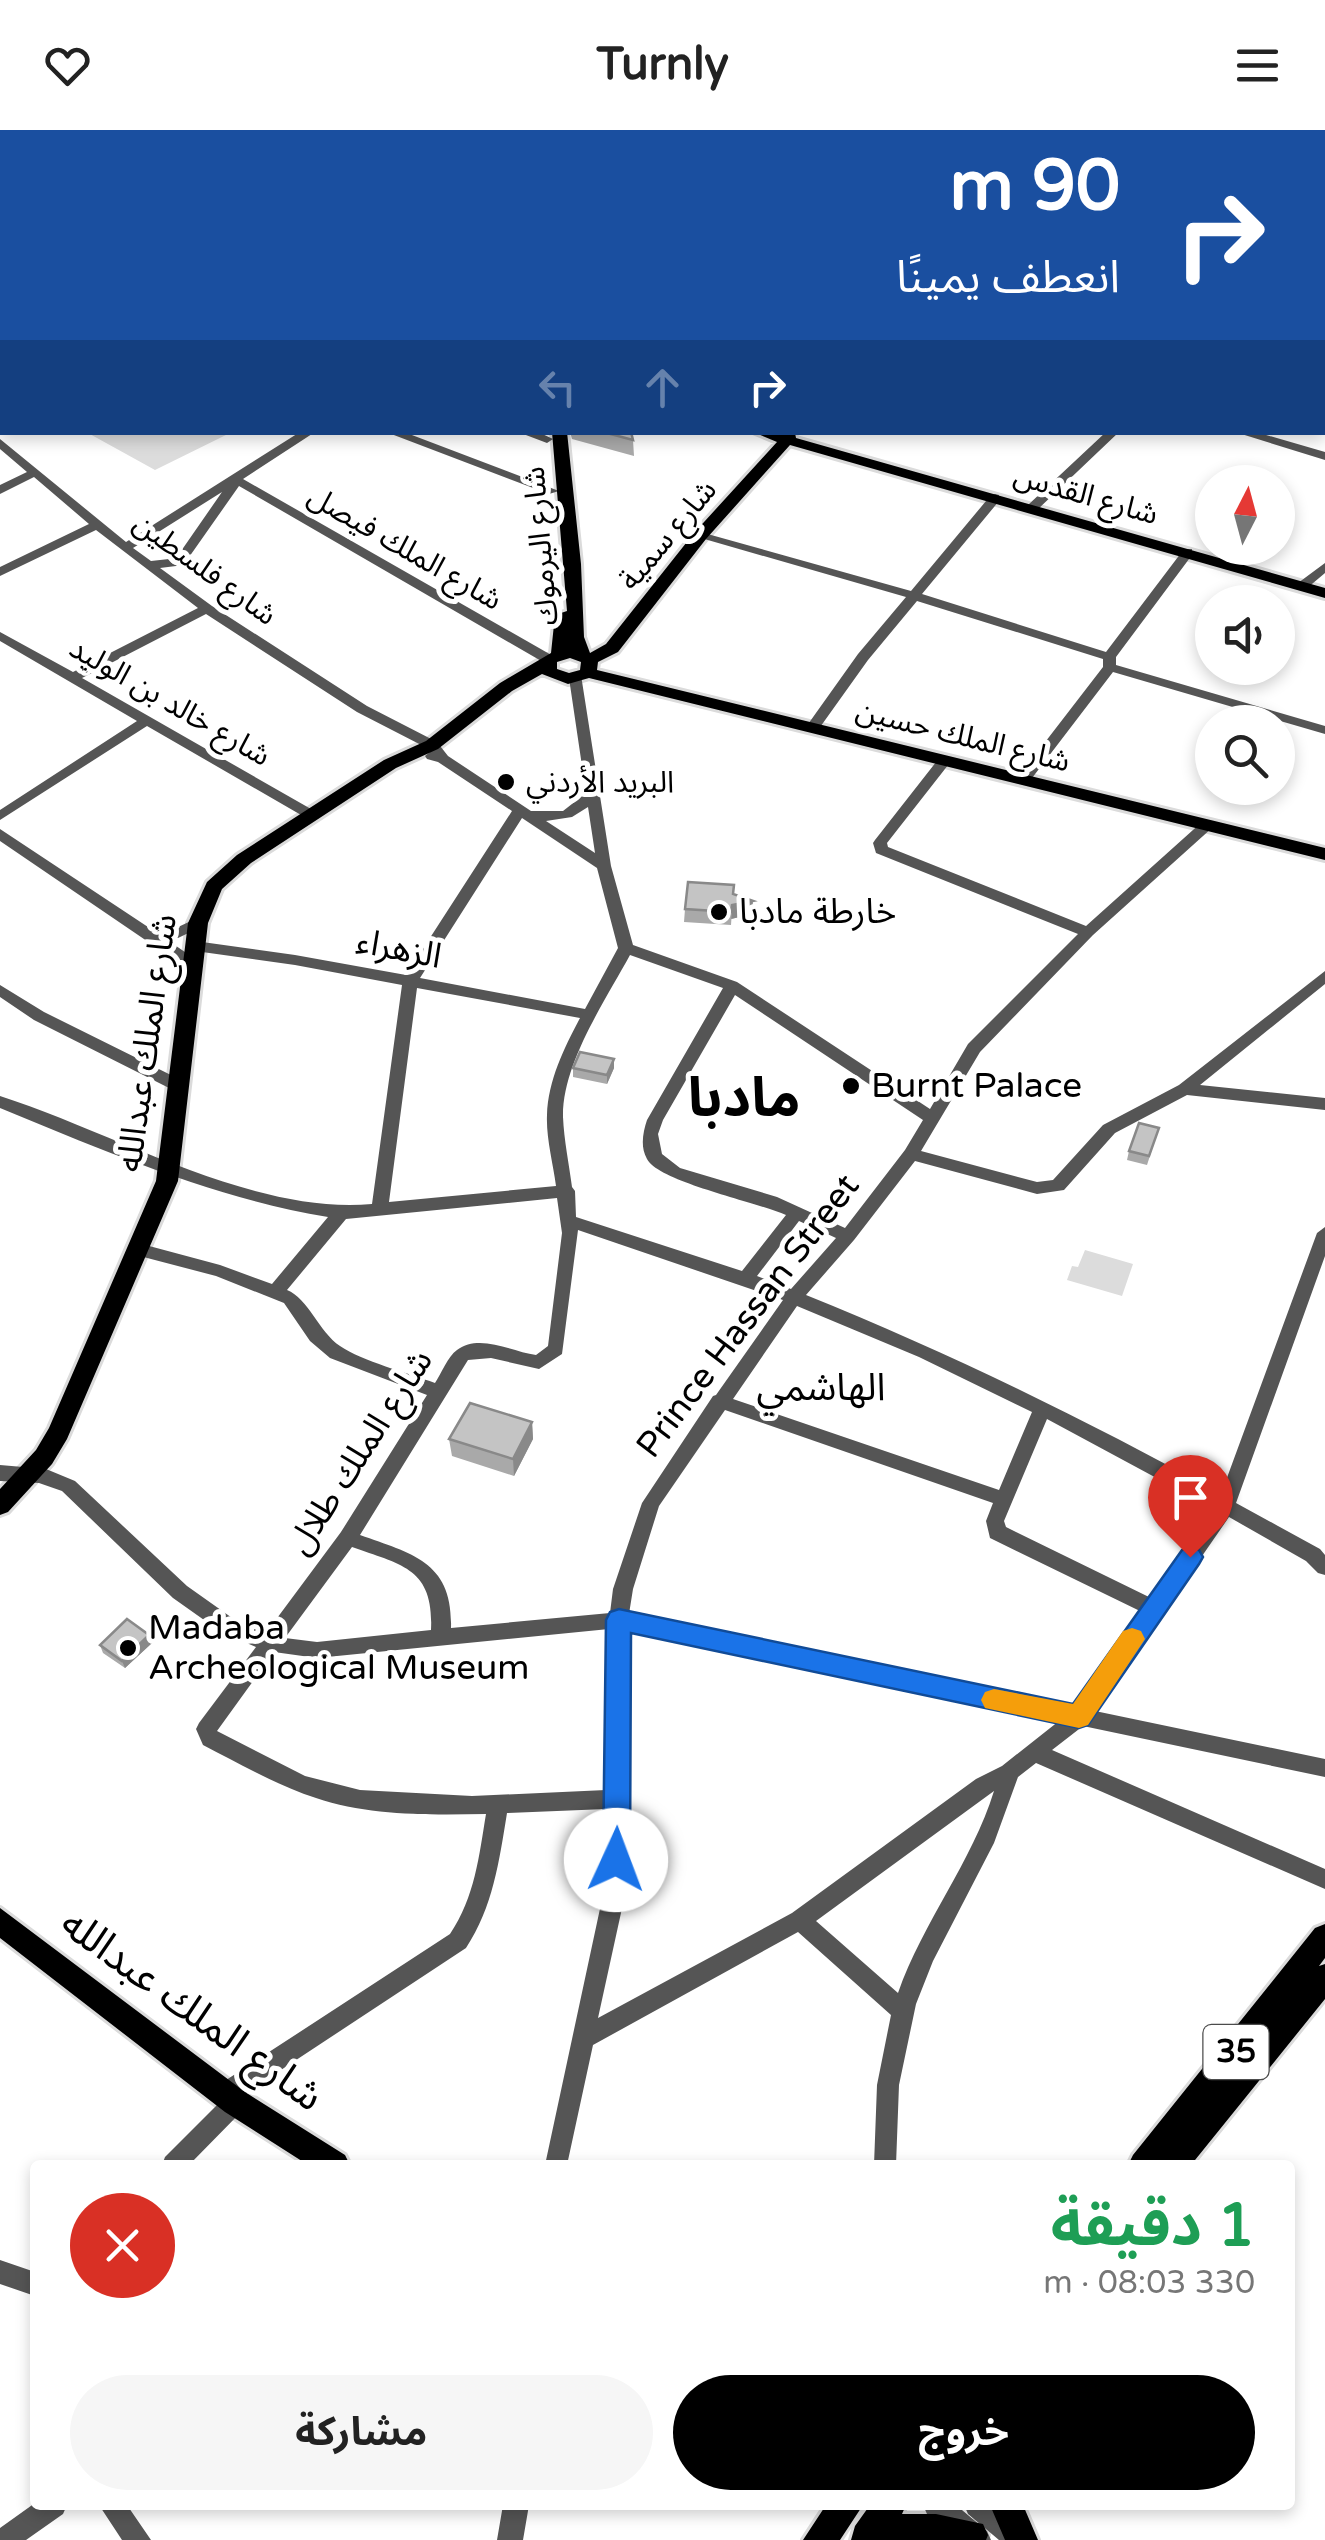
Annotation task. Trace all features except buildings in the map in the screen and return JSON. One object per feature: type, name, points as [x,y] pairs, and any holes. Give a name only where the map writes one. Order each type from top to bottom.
[{"type":"main road","name":"شارع اليرموك","points":[[551,435],[562,601],[551,659]]},
{"type":"main road","name":"شارع اليرموك","points":[[551,435],[574,564],[576,637],[584,666]]},
{"type":"main road","name":"شارع القدس","points":[[785,436],[1325,593]]},
{"type":"main road","name":"شارع سمية","points":[[584,666],[612,648],[785,436]]},
{"type":"main road","points":[[551,659],[584,666],[554,676],[551,659]]},
{"type":"main road","name":"شارع الملك عبدالله","points":[[0,1505],[44,1457],[59,1432],[162,1197],[170,1166],[198,923],[214,886],[228,872],[390,764],[424,748],[551,659]]},
{"type":"main road","name":"شارع الملك حسين","points":[[584,666],[1325,854]]},
{"type":"main road","name":"شارع الملك عبدالله","points":[[0,1921],[230,2098],[327,2160]]},
{"type":"main road","name":"35","points":[[1148,2160],[1325,1937]]},
{"type":"main road","name":"35","points":[[1176,2160],[1325,1977]]},
{"type":"main road","points":[[1008,2510],[1020,2540]]},
{"type":"main road","points":[[875,2525],[936,2530],[976,2527]]},
{"type":"street","points":[[125,548],[304,435]]},
{"type":"street","points":[[400,435],[554,491]]},
{"type":"street","points":[[1032,508],[1110,435]]},
{"type":"street","points":[[1252,435],[1325,456]]},
{"type":"street","name":"شارع فلسطين","points":[[0,444],[125,548],[207,609],[604,866]]},
{"type":"street","points":[[0,490],[33,473]]},
{"type":"street","points":[[148,565],[182,557],[237,480]]},
{"type":"street","name":"شارع الملك فيصل","points":[[237,480],[551,659]]},
{"type":"street","points":[[813,727],[912,596],[995,498]]},
{"type":"street","points":[[0,572],[97,525]]},
{"type":"street","points":[[700,536],[912,596],[1325,730]]},
{"type":"street","points":[[1024,779],[1188,552]]},
{"type":"street","points":[[1302,586],[1325,566]]},
{"type":"street","points":[[72,678],[207,609]]},
{"type":"street","name":"شارع خالد بن الوليد","points":[[0,636],[313,816]]},
{"type":"street","points":[[584,666],[593,794],[604,866],[626,948],[732,986],[932,1118]]},
{"type":"street","points":[[0,816],[146,721]]},
{"type":"street","points":[[944,760],[880,843],[880,850],[1088,932]]},
{"type":"street","points":[[380,1210],[410,982],[524,812],[568,816],[582,808],[593,794]]},
{"type":"street","name":"Prince Hassan Street","points":[[557,2160],[615,1890],[619,1620],[623,1589],[651,1503],[794,1297],[848,1236],[911,1154],[974,1048],[1088,932],[1208,824]]},
{"type":"street","points":[[0,834],[146,932],[194,956]]},
{"type":"street","points":[[146,932],[184,932],[198,923]]},
{"type":"street","name":"شارع الملك طلال","points":[[498,1803],[391,1802],[327,1792],[210,1739],[206,1729],[348,1538],[462,1356],[475,1348],[539,1362],[556,1348],[569,1220],[556,1099],[573,1046],[626,948]]},
{"type":"street","name":"الزهراء","points":[[194,956],[410,982],[591,1015]]},
{"type":"street","points":[[911,1154],[1048,1189],[1064,1180],[1109,1129],[1185,1088],[1325,976]]},
{"type":"street","points":[[732,986],[656,1120],[650,1144],[654,1158],[674,1172],[797,1212],[848,1236]]},
{"type":"street","points":[[0,990],[39,1016],[179,1086]]},
{"type":"street","points":[[1185,1088],[1325,1104]]},
{"type":"street","points":[[0,1102],[170,1166],[295,1205],[342,1213],[566,1191]]},
{"type":"street","points":[[744,1279],[797,1212]]},
{"type":"street","points":[[276,1291],[342,1213]]},
{"type":"street","points":[[569,1220],[794,1297],[1043,1407],[1321,1560]]},
{"type":"street","points":[[582,2040],[800,1920],[983,1786],[1009,1772],[1079,1717],[1226,1506],[1325,1233]]},
{"type":"street","points":[[138,1250],[220,1270],[276,1291],[298,1305],[316,1336],[336,1353],[438,1392]]},
{"type":"street","points":[[719,1401],[1004,1499]]},
{"type":"street","points":[[1043,1407],[995,1522],[997,1532],[1155,1608]]},
{"type":"street","points":[[0,1473],[26,1474],[64,1483],[182,1593],[216,1619],[267,1646],[317,1650],[619,1620],[1325,1768]]},
{"type":"street","points":[[348,1538],[420,1567],[435,1582],[440,1597],[441,1638]]},
{"type":"street","points":[[1034,1752],[1325,1878]]},
{"type":"street","points":[[885,2160],[883,2124],[903,2011],[923,1958],[1002,1802],[1009,1772]]},
{"type":"street","points":[[177,2160],[230,2098],[458,1941],[474,1916],[481,1895],[498,1803],[619,1800]]},
{"type":"street","points":[[800,1920],[903,2011]]},
{"type":"street","points":[[0,2272],[30,2282]]},
{"type":"street","points":[[4,2540],[47,2510]]},
{"type":"street","points":[[116,2510],[138,2540]]},
{"type":"street","points":[[510,2540],[515,2510]]},
{"type":"street","points":[[945,2510],[976,2527],[1020,2540]]},
{"type":"shaded area","points":[[92,435],[226,435],[155,470]]},
{"type":"shaded area","points":[[1085,1250],[1133,1264],[1122,1296],[1067,1280]]},
{"type":"slow traffic","points":[[994,1700],[1079,1717],[1132,1639]]},
{"type":"place","name":"البريد الأردني","points":[[506,782]]},
{"type":"place","name":"خارطة مادبا","points":[[719,912]]},
{"type":"place","name":"Burnt Palace","points":[[851,1086]]},
{"type":"place","name":"Madaba Archeological Museum","points":[[128,1648]]},
{"type":"district","name":"مادبا","points":[[744,1099]]},
{"type":"district","name":"الهاشمي","points":[[821,1388]]},
{"type":"route","points":[[616,1860],[619,1620],[1079,1717],[1190,1557]]}]
